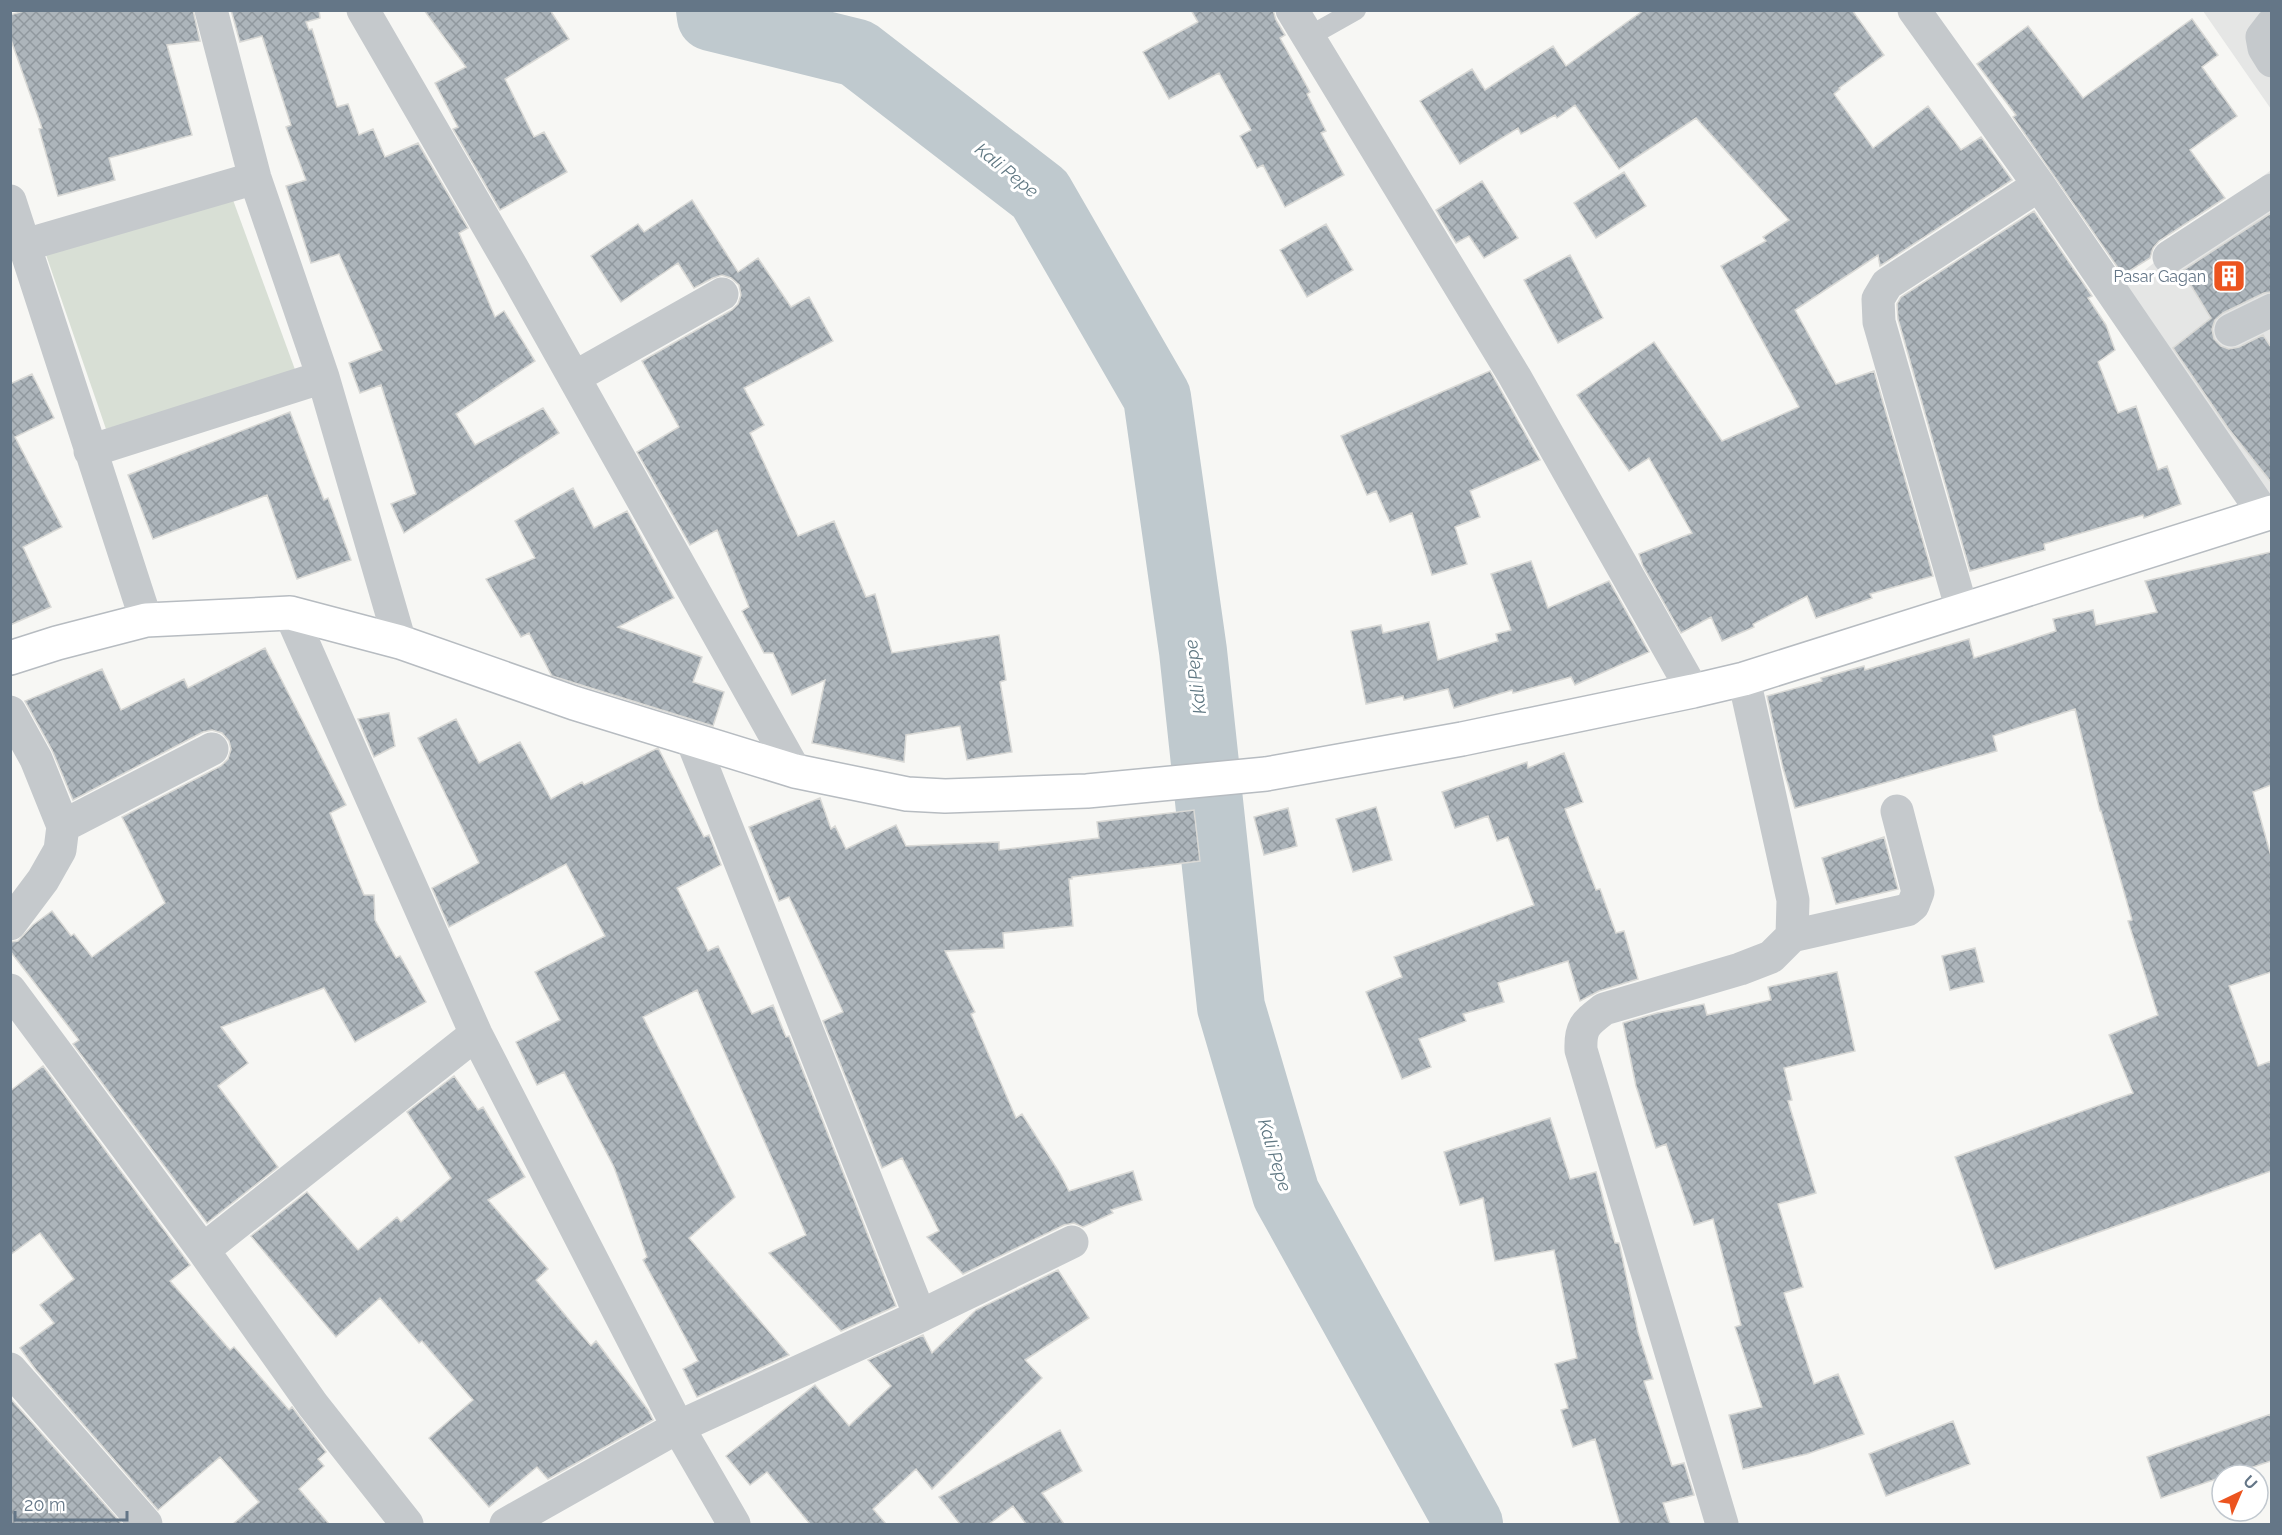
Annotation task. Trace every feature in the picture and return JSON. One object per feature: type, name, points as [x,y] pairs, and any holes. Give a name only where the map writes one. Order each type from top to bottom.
[{"type":"main road","points":[[10,658],[146,620],[290,613],[400,642],[574,703],[795,771],[896,793],[945,796],[1087,791],[1266,774],[1462,740],[1744,679],[2268,513]]},
{"type":"street","points":[[211,10],[255,178],[323,377],[400,642]]},
{"type":"street","points":[[363,10],[575,377],[795,771]]},
{"type":"street","points":[[1914,10],[2268,513]]},
{"type":"street","points":[[1300,24],[1515,377],[1693,691]]},
{"type":"street","points":[[2271,24],[2262,37],[2264,48],[2271,61]]},
{"type":"street","points":[[25,245],[255,178]]},
{"type":"street","points":[[1962,610],[1879,322],[1878,299],[1887,284],[1913,265],[2039,185]]},
{"type":"street","points":[[2169,257],[2271,190]]},
{"type":"street","points":[[10,201],[146,620]]},
{"type":"street","points":[[575,377],[722,294]]},
{"type":"street","points":[[2231,330],[2271,310]]},
{"type":"street","points":[[90,451],[323,377]]},
{"type":"street","points":[[290,613],[476,1034],[678,1427],[734,1524]]},
{"type":"street","points":[[1744,679],[1793,900],[1792,936]]},
{"type":"street","points":[[10,712],[36,759],[63,826],[60,850],[43,880],[10,924]]},
{"type":"street","points":[[692,740],[920,1316]]},
{"type":"street","points":[[63,826],[212,748]]},
{"type":"street","points":[[1722,1524],[1581,1050],[1580,1033],[1590,1020],[1604,1009],[1740,969],[1771,957],[1792,936],[1907,910],[1913,905],[1918,892],[1898,811]]},
{"type":"street","points":[[10,990],[203,1250],[313,1405],[407,1524]]},
{"type":"street","points":[[203,1250],[476,1034]]},
{"type":"street","points":[[506,1524],[678,1427],[920,1316],[1072,1242]]},
{"type":"street","points":[[10,1369],[146,1524]]},
{"type":"lane","points":[[1300,24],[1356,10]]},
{"type":"shaded area","points":[[2203,11],[2271,11],[2271,109]]},
{"type":"shaded area","name":"Pasar Gagan","points":[[2271,170],[2271,501],[2121,289]]},
{"type":"shaded area","points":[[229,189],[297,375],[106,429],[44,249]]},
{"type":"building","points":[[27,10],[193,10],[200,41],[167,45],[192,135],[109,158],[115,180],[58,196],[39,129],[42,128],[10,37],[10,15]]},
{"type":"building","points":[[231,10],[319,10],[320,18],[306,22],[309,30],[312,29],[337,107],[348,104],[359,135],[373,129],[385,157],[418,143],[468,228],[459,233],[495,317],[504,311],[535,361],[456,414],[475,445],[543,408],[559,433],[404,533],[391,504],[416,494],[381,385],[360,393],[349,363],[382,350],[339,254],[311,263],[286,186],[306,180],[286,127],[291,125],[262,36],[240,42]]},
{"type":"building","points":[[424,10],[550,10],[569,39],[505,79],[534,137],[544,132],[567,172],[500,210],[453,129],[458,127],[435,83],[466,67]]},
{"type":"building","points":[[1191,10],[1273,10],[1285,35],[1280,38],[1310,92],[1307,94],[1326,131],[1321,133],[1344,175],[1285,207],[1263,165],[1257,168],[1240,136],[1251,130],[1219,73],[1169,99],[1143,52],[1198,22]]},
{"type":"building","points":[[1644,10],[1852,10],[1884,55],[1834,94],[1873,148],[1928,106],[1961,150],[1981,137],[2012,180],[1880,266],[1878,255],[1795,310],[1836,384],[1874,371],[1933,576],[1870,594],[1872,598],[1816,618],[1807,596],[1753,624],[1754,627],[1722,641],[1711,617],[1681,633],[1643,566],[1639,554],[1692,533],[1649,458],[1629,471],[1577,395],[1654,342],[1722,441],[1799,407],[1721,266],[1766,241],[1763,237],[1789,220],[1696,118],[1619,169],[1575,105],[1557,118],[1555,115],[1521,134],[1518,128],[1460,164],[1420,101],[1472,69],[1485,90],[1553,46],[1566,66]]},
{"type":"building","points":[[2192,19],[2218,55],[2202,67],[2237,116],[2190,150],[2225,198],[2159,241],[2153,248],[2150,258],[2123,275],[2013,117],[2016,115],[1977,64],[2028,26],[2083,98]]},
{"type":"building","points":[[1624,172],[1646,206],[1596,238],[1574,203]]},
{"type":"building","points":[[1482,181],[1518,238],[1484,258],[1469,236],[1456,243],[1436,210]]},
{"type":"building","points":[[692,200],[738,272],[758,258],[791,307],[809,297],[833,341],[744,388],[764,425],[750,433],[798,536],[834,521],[866,597],[875,594],[892,653],[999,635],[1006,680],[1000,682],[1012,752],[967,760],[960,726],[906,735],[904,762],[812,743],[825,680],[792,695],[773,653],[764,653],[742,611],[749,607],[717,530],[690,545],[637,452],[679,427],[642,361],[732,310],[738,304],[741,295],[739,285],[731,278],[722,275],[694,288],[678,263],[621,302],[591,256],[638,224],[644,232]]},
{"type":"building","points":[[2034,211],[2092,296],[2088,298],[2106,325],[2115,350],[2098,362],[2118,413],[2136,406],[2158,470],[2167,466],[2181,504],[2144,518],[2143,515],[2044,544],[2045,550],[1970,571],[1898,319],[1897,304],[1901,297]]},
{"type":"building","points":[[2271,213],[2271,292],[2264,293],[2223,313],[2215,320],[2212,329],[2214,339],[2221,346],[2229,349],[2239,347],[2263,335],[2271,347],[2271,482],[2228,428],[2173,348],[2211,318],[2182,271]]},
{"type":"building","points":[[1326,224],[1353,270],[1307,297],[1280,250]]},
{"type":"building","points":[[1570,255],[1603,318],[1558,343],[1524,280]]},
{"type":"building","points":[[1490,371],[1540,460],[1470,491],[1480,517],[1455,527],[1467,564],[1432,575],[1412,513],[1390,522],[1376,491],[1367,495],[1341,436]]},
{"type":"building","points":[[32,374],[54,418],[15,437],[62,527],[23,547],[51,607],[10,625],[10,384]]},
{"type":"building","points":[[290,412],[324,500],[328,498],[351,560],[297,579],[267,495],[153,539],[128,475]]},
{"type":"building","points":[[573,488],[594,528],[627,511],[674,598],[618,627],[702,657],[693,682],[724,692],[713,726],[552,676],[529,633],[521,637],[486,579],[535,558],[515,521]]},
{"type":"building","points":[[2271,552],[2271,785],[2253,792],[2271,856],[2271,972],[2229,986],[2258,1066],[2271,1061],[2271,1171],[1995,1269],[1955,1157],[2133,1093],[2109,1035],[2158,1015],[2128,921],[2132,920],[2100,811],[2075,709],[1993,736],[1997,751],[1795,808],[1783,768],[1767,696],[1822,681],[1821,678],[1864,666],[1865,670],[1969,639],[1974,658],[2056,631],[2053,619],[2093,610],[2096,625],[2157,612],[2145,581]]},
{"type":"building","points":[[1531,561],[1548,608],[1609,581],[1649,652],[1575,685],[1571,677],[1513,693],[1512,690],[1454,708],[1448,689],[1404,700],[1403,696],[1366,704],[1351,631],[1381,625],[1383,633],[1429,622],[1438,660],[1498,641],[1496,634],[1511,630],[1491,574]]},
{"type":"building","points":[[265,648],[346,805],[330,813],[364,895],[374,895],[375,920],[396,958],[400,956],[426,1002],[355,1042],[324,988],[221,1027],[248,1063],[218,1086],[278,1167],[207,1223],[73,1044],[79,1040],[10,951],[10,942],[18,941],[33,925],[52,911],[71,936],[74,934],[92,957],[165,903],[122,817],[221,766],[228,759],[231,749],[229,741],[222,733],[212,730],[203,732],[73,800],[52,750],[25,701],[102,669],[121,710],[184,679],[188,688]]},
{"type":"building","points":[[389,713],[395,746],[374,757],[358,719]]},
{"type":"building","points":[[456,719],[479,763],[520,742],[551,799],[582,782],[584,785],[658,748],[704,837],[709,835],[721,865],[677,888],[708,951],[718,946],[752,1014],[773,1005],[786,1037],[789,1036],[896,1306],[841,1331],[769,1253],[806,1235],[697,990],[643,1017],[735,1197],[689,1238],[789,1355],[697,1397],[683,1369],[698,1361],[643,1260],[647,1257],[614,1167],[564,1072],[537,1085],[516,1042],[560,1020],[535,972],[605,936],[566,864],[449,927],[432,888],[479,863],[418,738]]},
{"type":"building","points":[[1564,753],[1583,802],[1565,809],[1596,890],[1600,889],[1616,933],[1624,931],[1638,979],[1599,991],[1580,1001],[1568,961],[1498,983],[1504,1002],[1463,1014],[1466,1021],[1419,1039],[1431,1067],[1402,1079],[1366,992],[1402,977],[1394,957],[1534,905],[1508,837],[1497,841],[1488,816],[1455,828],[1442,792],[1527,762],[1528,768]]},
{"type":"building","points":[[820,798],[831,829],[835,826],[846,849],[896,825],[906,846],[999,842],[999,850],[1099,838],[1097,822],[1194,810],[1200,861],[1072,877],[1069,879],[1073,926],[1003,933],[1004,948],[945,951],[975,1012],[971,1014],[1016,1118],[1022,1114],[1069,1191],[1133,1171],[1142,1200],[1111,1210],[1113,1213],[1083,1227],[1074,1223],[1064,1225],[963,1274],[927,1237],[939,1231],[902,1158],[882,1168],[823,1021],[843,1012],[789,897],[779,901],[749,827]]},
{"type":"building","points":[[1376,807],[1392,860],[1353,872],[1336,819]]},
{"type":"building","points":[[1288,808],[1297,846],[1264,855],[1254,817]]},
{"type":"building","points":[[1884,837],[1898,889],[1836,904],[1822,858]]},
{"type":"building","points":[[1975,948],[1984,982],[1950,990],[1942,956]]},
{"type":"building","points":[[1837,972],[1855,1051],[1784,1068],[1792,1100],[1788,1101],[1816,1193],[1778,1204],[1803,1287],[1784,1293],[1814,1384],[1838,1374],[1864,1434],[1807,1454],[1743,1469],[1729,1415],[1762,1407],[1735,1327],[1741,1325],[1713,1219],[1694,1225],[1666,1144],[1656,1148],[1636,1086],[1623,1023],[1657,1013],[1704,1004],[1707,1015],[1771,1000],[1768,987]]},
{"type":"building","points":[[43,1066],[190,1265],[170,1281],[230,1350],[234,1347],[289,1410],[292,1407],[326,1452],[318,1459],[324,1466],[299,1489],[329,1524],[233,1524],[259,1502],[220,1457],[158,1510],[36,1370],[20,1348],[54,1323],[40,1305],[74,1279],[40,1233],[10,1255],[10,1091]]},
{"type":"building","points":[[454,1076],[478,1110],[483,1107],[525,1177],[488,1200],[548,1269],[536,1280],[591,1346],[596,1341],[653,1420],[548,1479],[537,1467],[489,1507],[429,1438],[473,1400],[422,1341],[419,1343],[380,1298],[336,1337],[251,1236],[307,1192],[358,1250],[397,1217],[401,1222],[451,1178],[407,1112]]},
{"type":"building","points":[[1550,1118],[1570,1179],[1596,1172],[1615,1243],[1619,1243],[1638,1332],[1653,1379],[1644,1381],[1672,1466],[1684,1463],[1694,1495],[1663,1503],[1670,1524],[1620,1524],[1595,1439],[1573,1447],[1561,1410],[1568,1408],[1555,1364],[1577,1358],[1554,1250],[1495,1261],[1483,1198],[1460,1205],[1444,1152]]},
{"type":"building","points":[[1058,1270],[1089,1318],[1025,1360],[1042,1378],[932,1489],[916,1469],[873,1509],[886,1524],[810,1524],[767,1472],[750,1485],[726,1456],[815,1385],[849,1426],[891,1386],[868,1360],[923,1335],[932,1353],[976,1310]]},
{"type":"building","points":[[10,1398],[122,1524],[10,1524]]},
{"type":"building","points":[[2271,1414],[2271,1461],[2265,1463],[2210,1463],[2210,1481],[2161,1498],[2147,1457]]},
{"type":"building","points":[[1953,1421],[1970,1464],[1886,1496],[1869,1454]]},
{"type":"building","points":[[1060,1430],[1082,1471],[1042,1493],[1064,1524],[1026,1524],[1013,1506],[989,1524],[960,1524],[939,1497]]},
{"type":"waterway","name":"Kali Pepe","points":[[710,10],[711,17],[857,53],[1040,194],[1157,397],[1193,651],[1231,1007],[1286,1194],[1469,1524]]},
{"type":"place","name":"Pasar Gagan","points":[[2229,276]]}]
